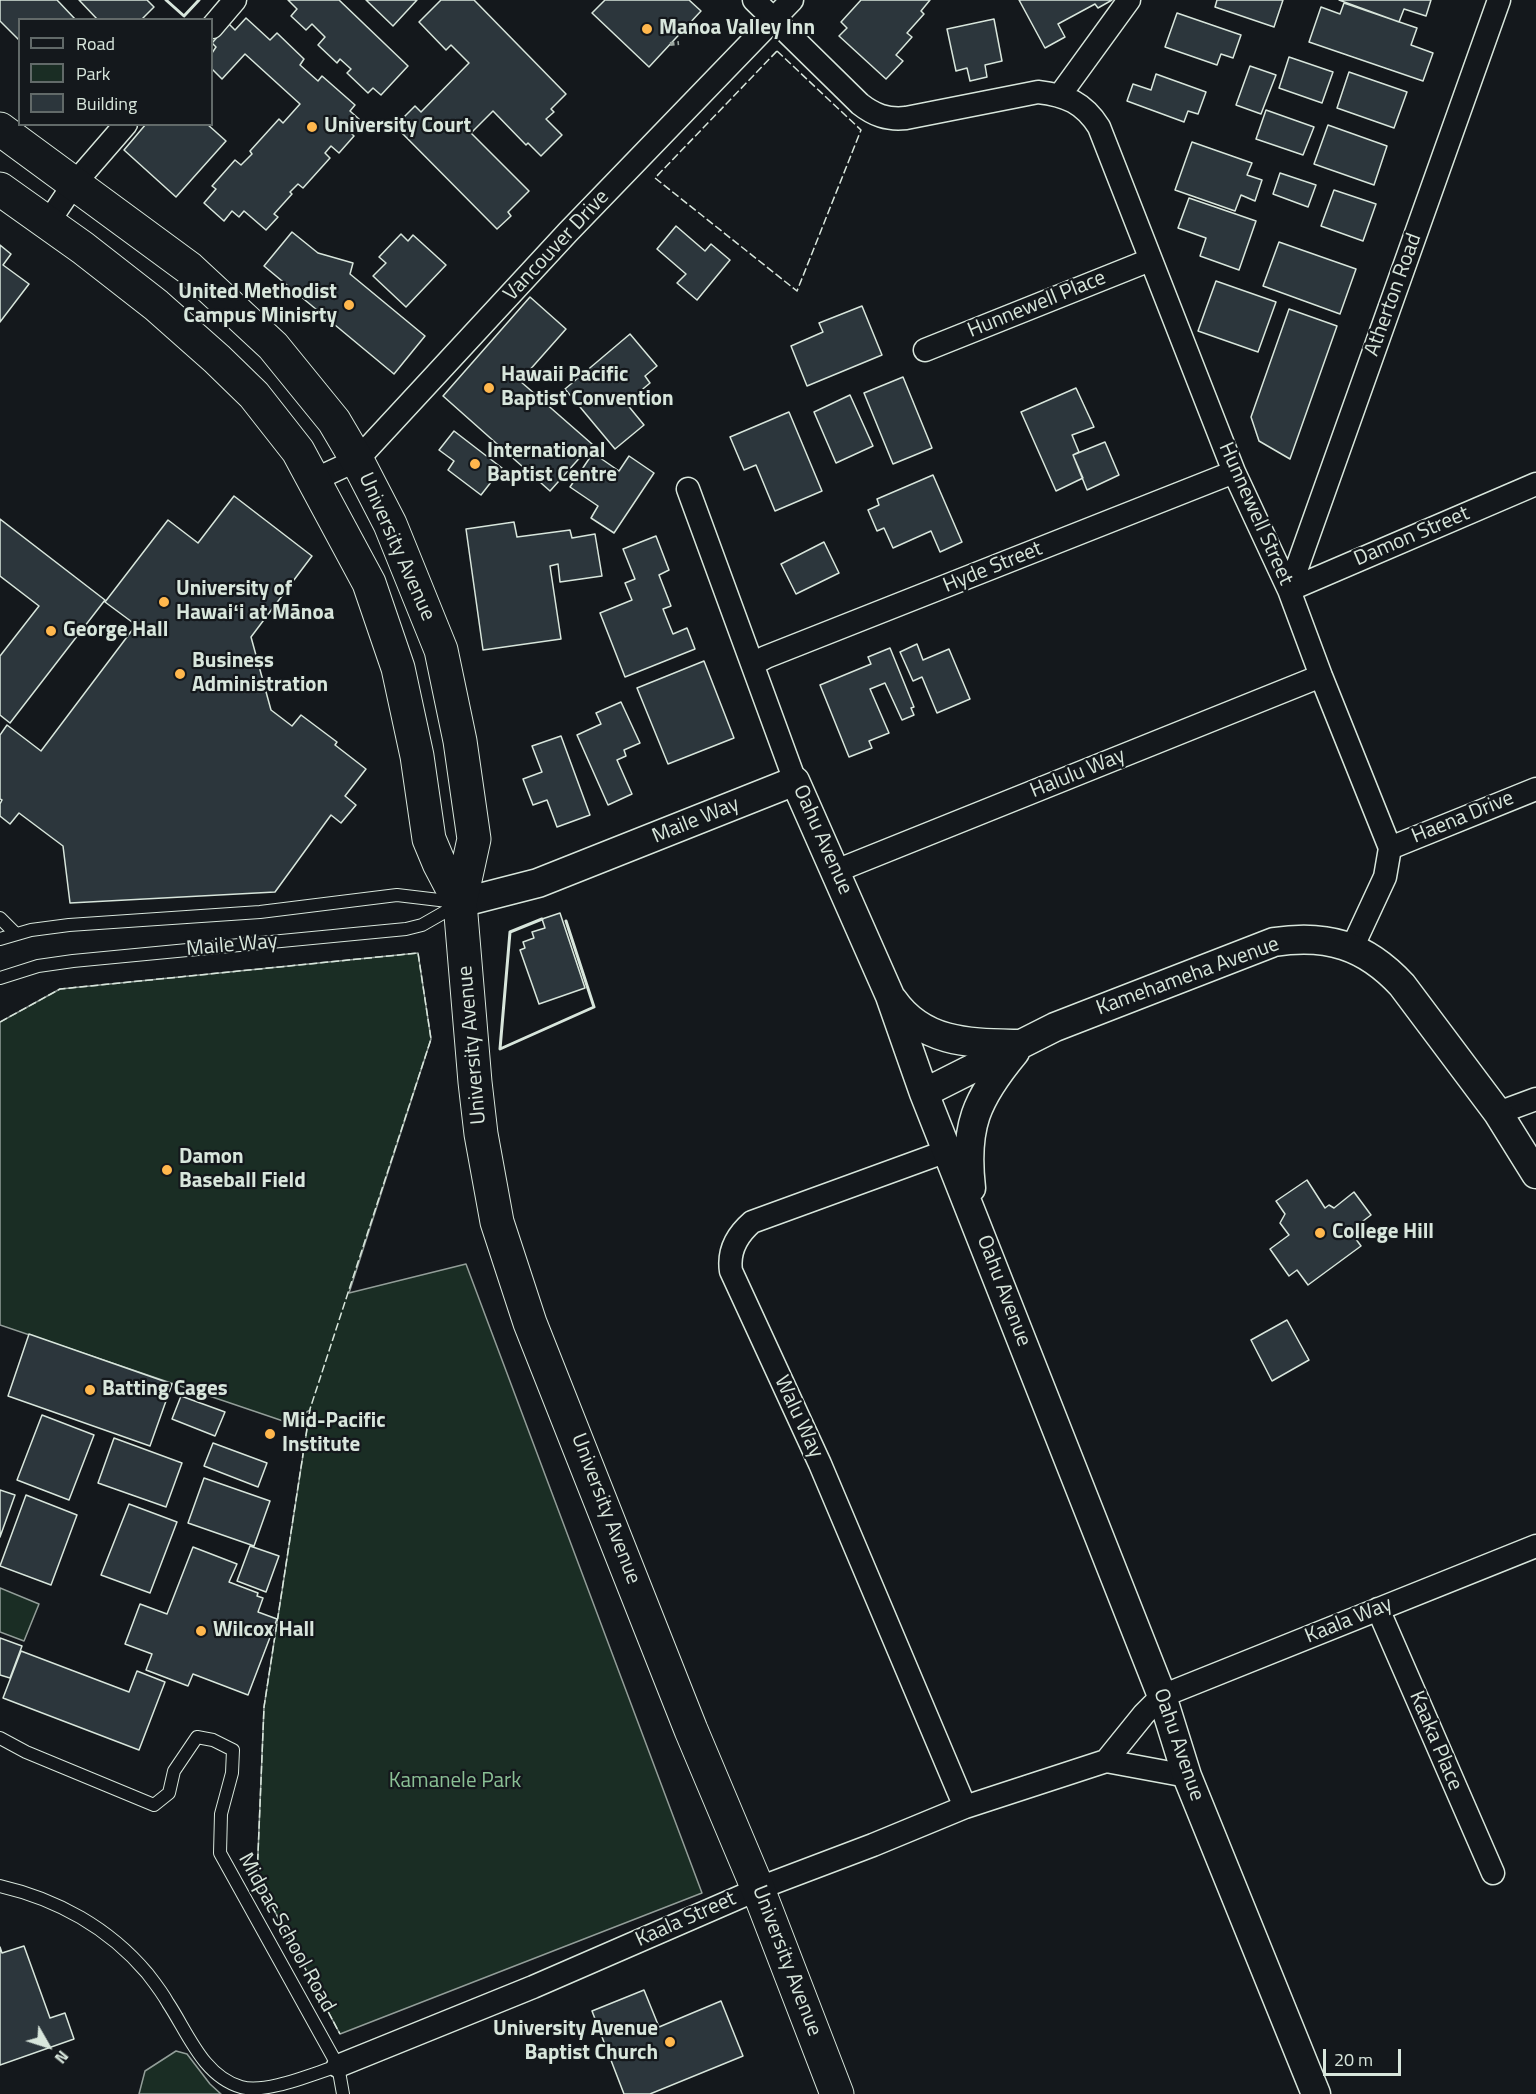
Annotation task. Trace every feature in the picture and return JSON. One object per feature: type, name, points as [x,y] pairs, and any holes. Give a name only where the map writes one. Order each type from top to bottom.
[{"type":"main road","name":"University Avenue","points":[[0,129],[189,268],[273,346],[334,421],[390,524],[441,650],[460,741],[474,839],[460,903],[481,1134],[497,1222],[530,1323],[691,1730],[758,1889],[837,2094]]},
{"type":"main road","name":"University Avenue","points":[[0,189],[83,248],[156,305],[254,395],[298,451],[369,583],[398,668],[417,756],[429,839],[460,903]]},
{"type":"street","points":[[213,26],[235,0]]},
{"type":"street","name":"Hunnewell Street","points":[[754,0],[860,104],[884,117],[906,118],[1028,93],[1060,95],[1094,118],[1104,136],[1150,260],[1234,472],[1289,590],[1390,848]]},
{"type":"street","name":"Vancouver Drive","points":[[314,480],[357,460],[568,232],[792,0]]},
{"type":"street","points":[[1060,95],[1129,0]]},
{"type":"street","name":"Atherton Road","points":[[1289,590],[1499,0]]},
{"type":"street","points":[[47,224],[74,184],[124,126]]},
{"type":"street","name":"Hunnewell Place","points":[[925,350],[1150,260]]},
{"type":"street","name":"Hyde Street","points":[[753,664],[1234,472]]},
{"type":"street","name":"Damon Street","points":[[1289,590],[1536,484]]},
{"type":"street","name":"Oahu Avenue","points":[[688,489],[795,781],[890,996],[924,1093],[1162,1696],[1187,1776],[1316,2094]]},
{"type":"street","name":"Halulu Way","points":[[836,871],[1321,676]]},
{"type":"street","name":"Maile Way","points":[[460,903],[538,883],[795,781]]},
{"type":"street","name":"Haena Drive","points":[[1390,848],[1536,789]]},
{"type":"street","points":[[1352,948],[1386,877],[1390,848]]},
{"type":"street","name":"Kamehameha Avenue","points":[[974,1218],[968,1162],[973,1121],[990,1084],[1022,1044],[1055,1027],[1274,942],[1310,938],[1327,940],[1352,948],[1376,961],[1402,985],[1498,1113],[1536,1174]]},
{"type":"street","name":"Kamehameha Avenue","points":[[890,996],[910,1019],[938,1035],[970,1043],[1022,1044]]},
{"type":"street","points":[[924,1093],[1022,1044]]},
{"type":"street","points":[[1498,1113],[1536,1099]]},
{"type":"street","name":"Walu Way","points":[[947,1150],[752,1222],[734,1244],[730,1264],[731,1271],[824,1474],[965,1807]]},
{"type":"street","name":"Kaala Way","points":[[1162,1696],[1536,1546]]},
{"type":"street","name":"Kaaka Place","points":[[1378,1610],[1493,1873]]},
{"type":"street","points":[[1107,1761],[1144,1714],[1162,1696]]},
{"type":"street","name":"Kaala Street","points":[[338,2066],[533,1987],[758,1889],[965,1807],[1107,1761],[1187,1776]]},
{"type":"lane","name":"Maile Way","points":[[0,939],[69,925],[260,912],[397,895],[460,903]]},
{"type":"lane","name":"Maile Way","points":[[0,978],[38,966],[73,961],[406,929],[422,925],[460,903]]},
{"type":"lane","points":[[0,918],[16,934]]},
{"type":"lane","name":"Midpac School Road","points":[[0,1738],[26,1752],[154,1804],[169,1793],[174,1771],[197,1737],[213,1740],[232,1750],[232,1773],[221,1814],[220,1854],[338,2066],[343,2094]]},
{"type":"lane","points":[[0,1886],[30,1893],[63,1907],[93,1925],[121,1947],[146,1972],[167,2000],[202,2060],[223,2080],[242,2088],[261,2090],[338,2066]]},
{"type":"path","points":[[670,44],[679,43]]},
{"type":"green space","name":"Kamanele Park","points":[[418,953],[431,1039],[349,1293],[466,1264],[702,1893],[340,2034],[257,1878],[264,1707],[310,1410],[289,1423],[0,1325],[0,1022],[60,989]]},
{"type":"green space","points":[[0,1588],[39,1604],[24,1641],[0,1632]]},
{"type":"green space","points":[[176,2051],[187,2054],[210,2084],[221,2094],[139,2094],[145,2071]]},
{"type":"building","points":[[0,0],[57,0],[74,18],[18,18],[18,39],[0,21]]},
{"type":"building","points":[[79,0],[147,0],[154,7],[143,18],[96,18]]},
{"type":"building","points":[[288,0],[339,0],[408,66],[381,95],[373,88],[368,93],[347,73],[351,69],[340,59],[337,63],[318,45],[325,37],[312,24],[306,30],[291,16],[297,9]]},
{"type":"building","points":[[366,0],[417,0],[393,26]]},
{"type":"building","points":[[441,0],[474,0],[566,94],[551,109],[554,112],[546,119],[562,135],[541,156],[528,143],[526,145],[493,111],[471,133],[529,191],[508,212],[511,216],[497,229],[395,126],[415,106],[421,112],[469,63],[451,45],[446,50],[419,22]]},
{"type":"building","name":"Manoa Valley Inn","points":[[605,0],[689,0],[701,11],[649,67],[592,13]]},
{"type":"building","points":[[861,0],[930,0],[921,11],[924,14],[907,33],[912,37],[896,55],[903,61],[886,79],[839,36],[847,28],[841,22]]},
{"type":"building","points":[[1019,0],[1112,0],[1098,8],[1095,4],[1058,24],[1065,37],[1045,48]]},
{"type":"building","points":[[1217,0],[1283,0],[1274,27],[1215,7]]},
{"type":"building","points":[[1339,0],[1431,0],[1426,16],[1404,9],[1399,22]]},
{"type":"building","points":[[1344,3],[1417,28],[1411,45],[1433,53],[1423,81],[1309,42],[1321,7],[1340,14]]},
{"type":"building","points":[[1177,13],[1241,35],[1233,58],[1221,54],[1217,65],[1165,47]]},
{"type":"building","name":"University Court","points":[[246,18],[270,40],[277,33],[304,59],[300,65],[318,81],[322,76],[355,105],[350,111],[359,119],[349,131],[354,136],[339,153],[331,146],[325,153],[330,158],[303,188],[298,184],[290,192],[292,194],[274,214],[278,217],[266,230],[244,211],[239,217],[232,211],[224,221],[204,203],[216,189],[212,186],[235,160],[241,165],[252,154],[250,151],[279,119],[283,123],[300,104],[245,54],[222,79],[213,70],[213,52],[216,47],[213,42],[229,24],[235,30]]},
{"type":"building","points":[[994,19],[1002,61],[985,65],[987,77],[970,81],[967,68],[956,71],[947,29]]},
{"type":"building","points":[[1289,57],[1333,72],[1322,103],[1279,88]]},
{"type":"building","points":[[1250,66],[1276,75],[1261,114],[1236,105]]},
{"type":"building","points":[[1349,72],[1407,92],[1394,128],[1337,108]]},
{"type":"building","points":[[1156,74],[1206,92],[1198,114],[1188,111],[1184,122],[1127,101],[1133,84],[1151,90]]},
{"type":"building","points":[[1266,110],[1314,127],[1303,155],[1256,139]]},
{"type":"building","points":[[1328,125],[1387,146],[1374,185],[1314,164]]},
{"type":"building","points":[[144,126],[209,126],[226,141],[176,197],[124,150]]},
{"type":"building","points":[[1192,142],[1252,163],[1247,175],[1262,180],[1255,201],[1241,195],[1235,211],[1175,190]]},
{"type":"building","points":[[1280,173],[1316,185],[1308,207],[1273,194]]},
{"type":"building","points":[[1334,190],[1376,204],[1363,241],[1321,226]]},
{"type":"building","points":[[1189,198],[1256,221],[1239,270],[1200,256],[1206,238],[1178,228]]},
{"type":"building","points":[[676,226],[705,251],[711,244],[730,260],[697,300],[677,283],[686,274],[657,249]]},
{"type":"building","name":"United Methodist Campus Minisrty","points":[[292,232],[318,253],[353,263],[350,274],[425,336],[394,374],[264,266]]},
{"type":"building","points":[[401,234],[408,241],[413,235],[446,265],[406,307],[373,276],[386,263],[379,257]]},
{"type":"building","points":[[1279,242],[1356,269],[1340,314],[1263,286]]},
{"type":"building","points":[[0,245],[11,254],[3,265],[29,284],[0,322]]},
{"type":"building","points":[[1216,281],[1276,302],[1258,352],[1198,331]]},
{"type":"building","name":"Hawaii Pacific Baptist Convention","points":[[530,297],[566,329],[520,381],[592,444],[550,491],[443,396]]},
{"type":"building","points":[[862,306],[882,355],[807,386],[791,346],[823,332],[819,323]]},
{"type":"building","points":[[1289,309],[1337,326],[1290,459],[1259,441],[1251,417]]},
{"type":"building","points":[[630,334],[657,366],[645,376],[650,383],[626,403],[644,425],[615,449],[565,389]]},
{"type":"building","points":[[903,377],[932,448],[893,464],[864,393]]},
{"type":"building","points":[[1076,388],[1094,427],[1072,435],[1079,452],[1073,455],[1083,478],[1056,491],[1021,412]]},
{"type":"building","points":[[850,395],[873,446],[836,463],[814,412]]},
{"type":"building","points":[[789,412],[822,491],[775,511],[756,465],[744,470],[730,437]]},
{"type":"building","name":"International Baptist Centre","points":[[454,431],[502,468],[481,495],[448,470],[454,461],[439,450]]},
{"type":"building","points":[[1105,442],[1119,475],[1087,490],[1073,455]]},
{"type":"building","points":[[593,453],[619,471],[629,456],[654,473],[614,533],[591,518],[598,506],[570,487]]},
{"type":"building","points":[[933,475],[962,542],[940,552],[931,531],[893,548],[884,528],[877,531],[868,510],[879,505],[877,499]]},
{"type":"building","name":"Business Administration","points":[[234,496],[312,556],[251,637],[271,710],[292,726],[301,715],[337,742],[335,745],[366,769],[345,796],[356,805],[341,823],[331,815],[275,892],[70,903],[63,846],[19,813],[10,824],[0,816],[2,800],[0,799],[0,735],[7,725],[41,751],[136,625],[105,602],[168,520],[198,543]]},
{"type":"building","name":"George Hall","points":[[0,519],[105,600],[10,723],[0,715],[0,656],[39,606],[0,576]]},
{"type":"building","points":[[514,522],[517,537],[570,530],[572,538],[595,534],[602,576],[560,582],[558,564],[550,566],[561,639],[483,650],[466,529]]},
{"type":"building","points":[[656,536],[669,570],[659,575],[671,606],[663,609],[673,634],[687,628],[695,649],[625,677],[600,613],[632,600],[625,583],[635,579],[623,549]]},
{"type":"building","points":[[824,542],[839,573],[796,594],[781,564]]},
{"type":"building","points":[[917,644],[923,660],[949,649],[970,699],[937,713],[922,677],[913,681],[900,652]]},
{"type":"building","points":[[890,648],[914,707],[911,708],[914,715],[902,720],[885,683],[870,689],[889,733],[869,741],[872,748],[849,757],[820,685],[871,664],[868,657]]},
{"type":"building","points":[[704,661],[734,738],[668,764],[637,688]]},
{"type":"building","points":[[621,702],[640,743],[624,750],[626,756],[617,760],[632,794],[608,805],[577,735],[601,724],[596,713]]},
{"type":"building","points":[[561,736],[590,815],[557,827],[547,800],[533,805],[523,779],[542,772],[532,746]]},
{"type":"building","points":[[560,913],[585,988],[539,1004],[520,950],[525,948],[523,942],[534,938],[532,932],[545,928],[542,919]]},
{"type":"building","name":"College Hill","points":[[1307,1180],[1325,1208],[1329,1205],[1334,1208],[1354,1192],[1371,1215],[1350,1231],[1361,1246],[1308,1285],[1297,1270],[1289,1276],[1270,1249],[1289,1235],[1280,1223],[1285,1214],[1276,1201]]},
{"type":"building","points":[[1287,1320],[1309,1360],[1272,1381],[1251,1340]]},
{"type":"building","name":"Batting Cages","points":[[29,1334],[172,1384],[150,1446],[8,1396]]},
{"type":"building","points":[[181,1396],[225,1412],[215,1436],[172,1419]]},
{"type":"building","points":[[42,1415],[94,1435],[69,1500],[17,1480]]},
{"type":"building","points":[[114,1438],[182,1463],[166,1507],[98,1483]]},
{"type":"building","points":[[213,1443],[267,1463],[258,1487],[204,1466]]},
{"type":"building","points":[[204,1478],[270,1501],[254,1546],[188,1523]]},
{"type":"building","points":[[0,1490],[15,1495],[0,1537]]},
{"type":"building","points":[[26,1495],[77,1515],[51,1585],[0,1566]]},
{"type":"building","points":[[129,1504],[177,1522],[150,1593],[101,1575]]},
{"type":"building","points":[[250,1546],[279,1556],[266,1592],[237,1581]]},
{"type":"building","name":"Wilcox Hall","points":[[193,1547],[237,1564],[229,1582],[258,1593],[257,1596],[263,1598],[258,1612],[277,1619],[248,1695],[193,1674],[188,1686],[146,1670],[152,1654],[125,1644],[140,1604],[167,1614]]},
{"type":"building","points":[[0,1638],[22,1646],[10,1678],[0,1675]]},
{"type":"building","points":[[21,1651],[129,1692],[137,1671],[165,1682],[139,1750],[3,1698]]},
{"type":"building","points":[[24,1946],[50,2018],[65,2013],[74,2039],[0,2065],[0,1947],[2,1953]]},
{"type":"building","name":"University Avenue Baptist Church","points":[[644,1990],[659,2027],[721,2001],[743,2056],[650,2094],[624,2094],[592,2011]]},
{"type":"fence","points":[[777,51],[861,130],[797,291],[655,178],[777,51]]},
{"type":"fence","points":[[0,1022],[60,989],[418,953],[431,1039],[310,1409],[264,1707],[257,1878],[340,2034]]},
{"type":"wall","points":[[166,0],[184,16],[199,0]]},
{"type":"wall","points":[[542,919],[510,932],[500,1049],[594,1007],[566,921]]},
{"type":"place","name":"Manoa Valley Inn","points":[[647,29]]},
{"type":"place","name":"University Court","points":[[312,127]]},
{"type":"place","name":"United Methodist Campus Minisrty","points":[[349,305]]},
{"type":"place","name":"Hawaii Pacific Baptist Convention","points":[[489,388]]},
{"type":"place","name":"International Baptist Centre","points":[[475,464]]},
{"type":"place","name":"University of Hawaiʻi at Mānoa","points":[[164,602]]},
{"type":"place","name":"George Hall","points":[[51,631]]},
{"type":"place","name":"Business Administration","points":[[180,674]]},
{"type":"place","name":"Damon Baseball Field","points":[[167,1170]]},
{"type":"place","name":"College Hill","points":[[1320,1233]]},
{"type":"place","name":"Batting Cages","points":[[90,1390]]},
{"type":"place","name":"Mid-Pacific Institute","points":[[270,1434]]},
{"type":"place","name":"Wilcox Hall","points":[[201,1631]]},
{"type":"place","name":"University Avenue Baptist Church","points":[[670,2042]]}]
